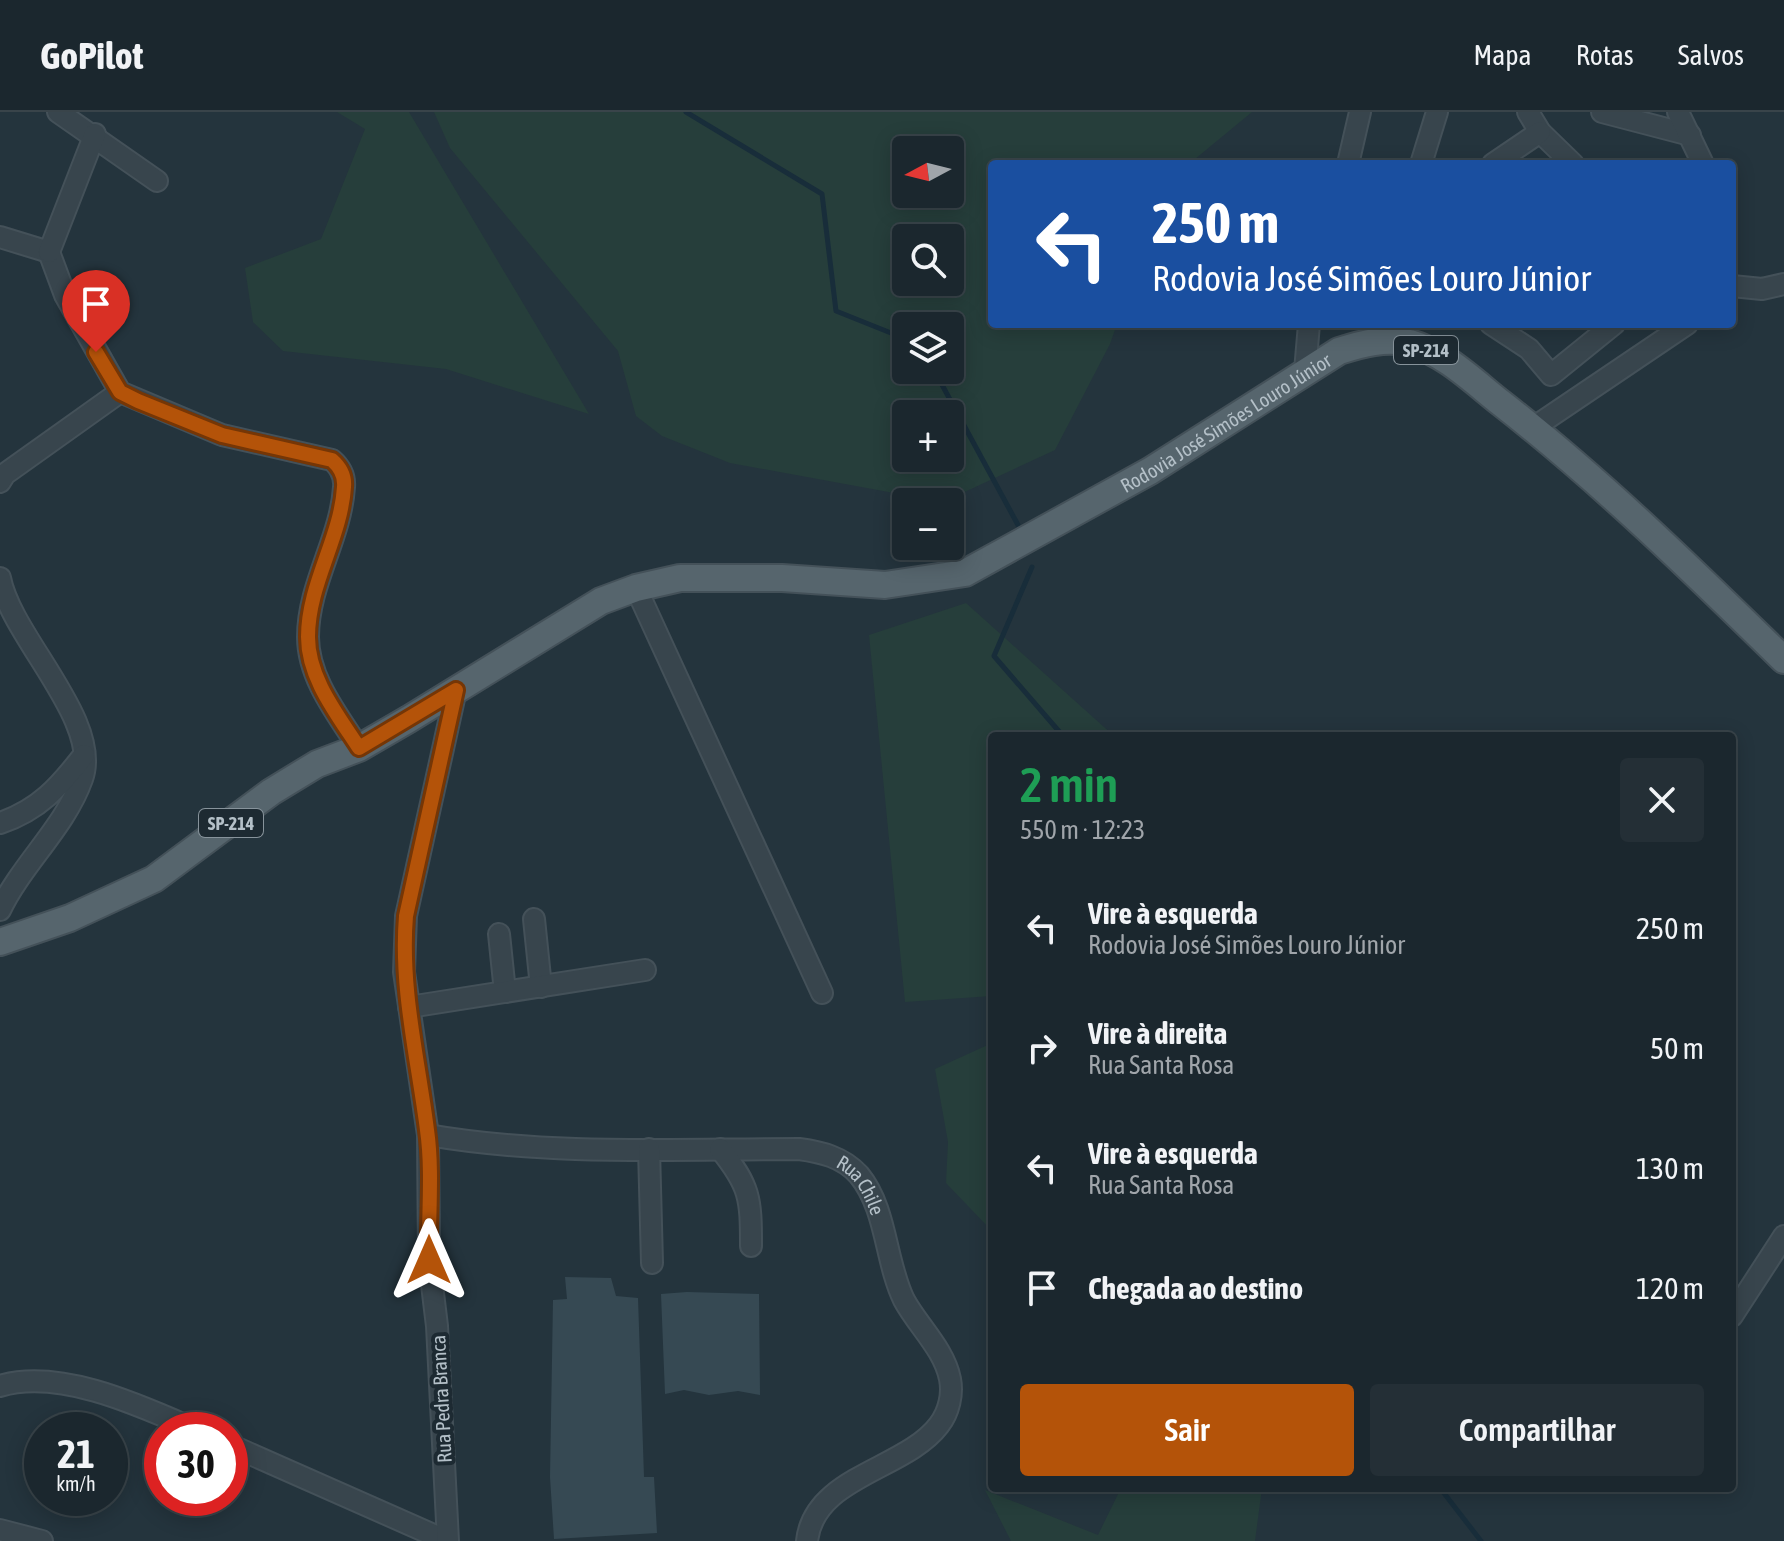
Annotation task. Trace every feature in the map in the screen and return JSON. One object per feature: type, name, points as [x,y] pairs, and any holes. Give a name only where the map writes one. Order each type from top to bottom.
[{"type":"main road","name":"Rodovia José Simões Louro Júnior","points":[[0,942],[70,918],[143,885],[271,792],[317,764],[359,748],[456,690],[474,663],[513,635],[576,617],[636,588],[663,579],[718,577],[885,585],[965,573],[1150,471],[1339,351],[1364,343],[1409,343],[1450,363],[1533,428],[1704,581],[1784,660]]},
{"type":"street","points":[[58,112],[95,134],[157,181]]},
{"type":"street","points":[[1349,160],[1360,112]]},
{"type":"street","points":[[1422,160],[1437,112]]},
{"type":"street","points":[[1528,112],[1540,132],[1569,160]]},
{"type":"street","points":[[1602,112],[1690,135]]},
{"type":"street","points":[[1678,112],[1701,160]]},
{"type":"street","points":[[1499,160],[1540,132]]},
{"type":"street","points":[[95,134],[49,252],[65,295],[120,392],[222,435],[332,460],[339,466],[344,483],[340,509],[312,600],[308,636],[319,683],[359,748]]},
{"type":"street","points":[[0,237],[49,252]]},
{"type":"street","points":[[1736,286],[1762,289],[1784,284]]},
{"type":"street","points":[[1305,371],[1309,328]]},
{"type":"street","points":[[1497,328],[1529,349],[1551,375],[1609,328]]},
{"type":"street","points":[[1525,328],[1529,349]]},
{"type":"street","points":[[1533,428],[1571,406],[1681,328]]},
{"type":"street","points":[[2,476],[120,392]]},
{"type":"street","points":[[0,578],[3,601],[65,697],[77,725],[84,755],[83,778],[76,792],[15,880],[0,910]]},
{"type":"street","points":[[636,588],[822,993]]},
{"type":"street","name":"Rua Pedra Branca","points":[[448,1541],[437,1326],[429,1260],[428,1135],[404,972],[406,916],[456,690]]},
{"type":"street","points":[[0,823],[27,814],[46,800],[84,755]]},
{"type":"street","points":[[534,919],[541,987]]},
{"type":"street","points":[[499,934],[505,992]]},
{"type":"street","points":[[409,1007],[645,970]]},
{"type":"street","name":"Rua Chile","points":[[428,1135],[503,1147],[822,1152],[846,1163],[858,1174],[870,1191],[903,1297],[944,1361],[950,1379],[947,1412],[939,1425],[900,1456],[833,1494],[809,1527],[807,1541]]},
{"type":"street","points":[[649,1149],[652,1263]]},
{"type":"street","points":[[720,1149],[744,1179],[751,1209],[751,1246]]},
{"type":"street","points":[[1736,1310],[1784,1236]]},
{"type":"street","points":[[0,1386],[20,1380],[82,1388],[155,1412]]},
{"type":"street","points":[[248,1453],[448,1541]]},
{"type":"street","points":[[0,1530],[42,1541]]},
{"type":"green space","points":[[337,112],[409,112],[589,414],[446,369],[283,351],[253,322],[245,268],[321,239],[365,129]]},
{"type":"green space","points":[[434,112],[1252,112],[1194,160],[988,160],[988,328],[1116,328],[1055,450],[964,492],[964,488],[892,488],[892,493],[730,463],[662,436],[636,416],[618,351],[450,148]]},
{"type":"green space","points":[[966,603],[1110,732],[988,732],[988,996],[905,1002],[869,635]]},
{"type":"green space","points":[[988,1045],[988,1227],[946,1183],[948,1142],[935,1069]]},
{"type":"green space","points":[[985,1490],[1098,1535],[1119,1492],[1261,1492],[1255,1541],[1011,1541]]},
{"type":"building","points":[[565,1277],[611,1278],[616,1296],[638,1298],[644,1477],[654,1477],[657,1533],[554,1539],[550,1477],[553,1300],[567,1299]]},
{"type":"building","points":[[661,1294],[759,1294],[760,1395],[738,1391],[709,1395],[684,1390],[665,1394]]},
{"type":"waterway","points":[[686,112],[822,194],[836,311],[892,333]]},
{"type":"waterway","points":[[942,384],[1018,525]]},
{"type":"waterway","points":[[1032,567],[994,656],[1060,732]]},
{"type":"waterway","points":[[1443,1492],[1481,1541]]},
{"type":"route","points":[[96,352],[120,392],[138,401],[222,435],[332,460],[339,466],[344,483],[340,509],[312,600],[308,636],[311,660],[319,683],[359,748],[456,690],[406,916],[404,942],[404,972],[428,1135],[429,1260]]}]
